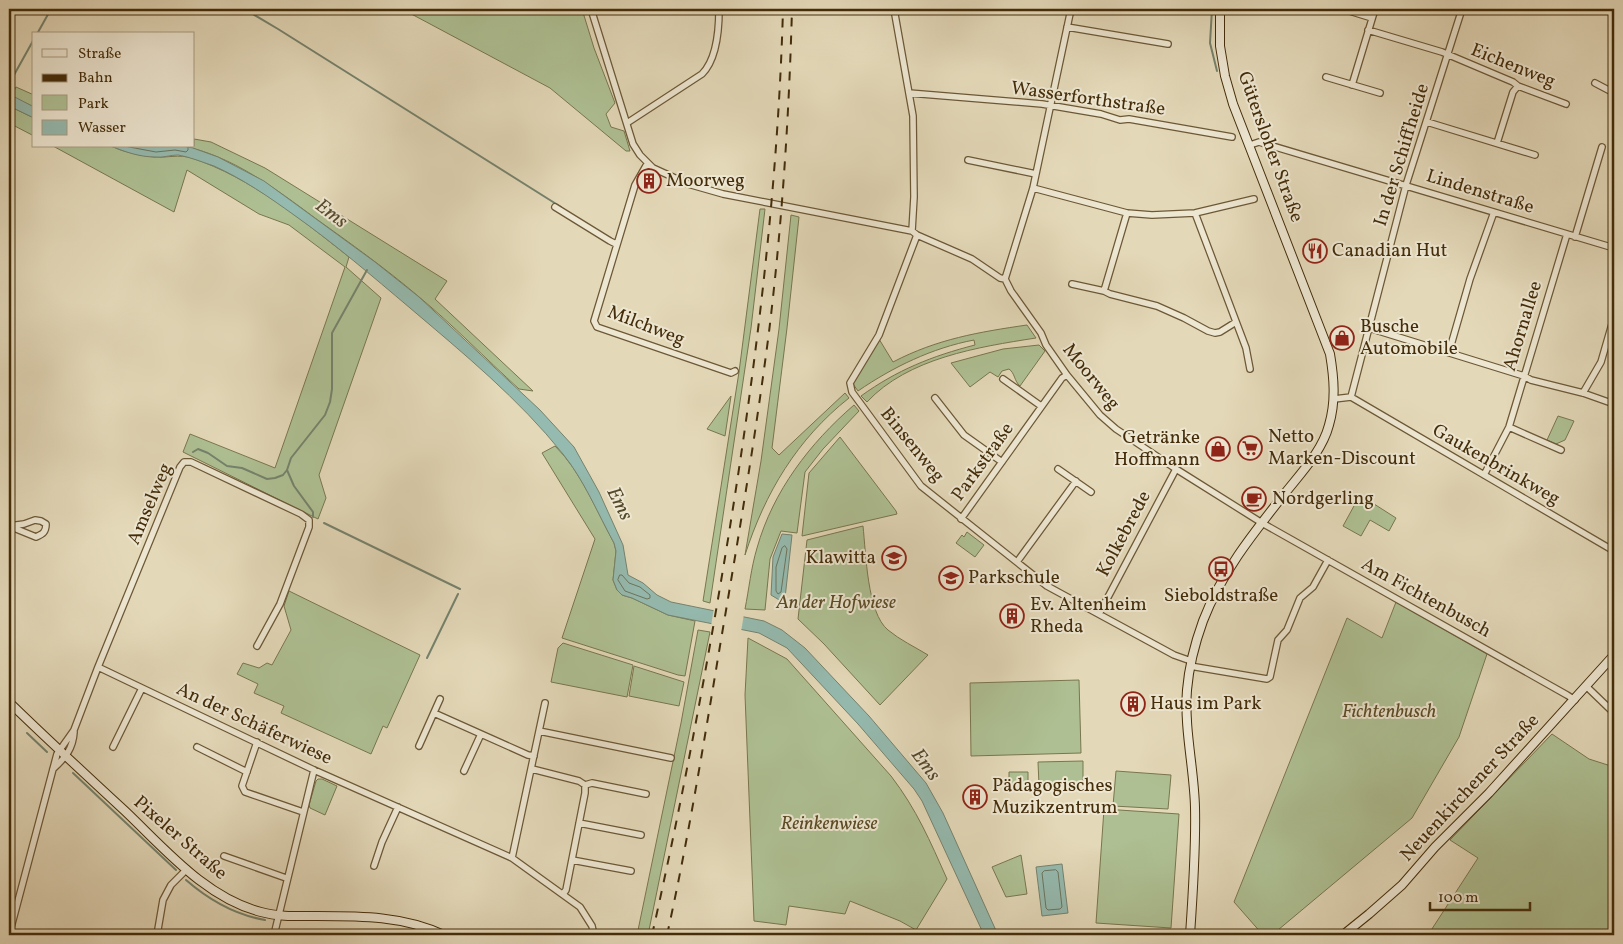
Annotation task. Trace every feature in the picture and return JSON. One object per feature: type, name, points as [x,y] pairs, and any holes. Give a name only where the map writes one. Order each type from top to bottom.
[{"type":"main road","name":"Gütersloher Straße","points":[[1190,935],[1195,856],[1195,805],[1187,691],[1191,663],[1200,630],[1218,588],[1236,556],[1319,448],[1329,427],[1334,399],[1334,375],[1330,354],[1233,104],[1225,76],[1220,46],[1220,9]]},
{"type":"main road","name":"Neuenkirchener Straße","points":[[1343,935],[1402,885],[1435,847],[1587,687],[1614,655]]},
{"type":"main road","name":"Pixeler Straße","points":[[9,702],[187,869],[216,892],[235,903],[278,916],[368,916],[391,919],[420,926],[444,935]]},
{"type":"street","name":"Moorweg","points":[[591,9],[633,144],[647,164],[663,174],[688,184],[723,194],[915,233],[982,265],[1000,278],[1005,279],[1067,375],[1100,415],[1111,425],[1176,469],[1262,523]]},
{"type":"street","points":[[627,123],[702,74],[708,68],[715,43],[719,9]]},
{"type":"street","points":[[895,9],[913,125],[915,233]]},
{"type":"street","points":[[1005,279],[1033,188],[1071,9]]},
{"type":"street","points":[[1343,9],[1372,18]]},
{"type":"street","points":[[1352,85],[1375,9]]},
{"type":"street","name":"In der Schiffheide","points":[[1351,398],[1406,185],[1462,9]]},
{"type":"street","points":[[1067,27],[1168,44]]},
{"type":"street","name":"Eichenweg","points":[[1368,30],[1448,55],[1513,82],[1518,86],[1566,104]]},
{"type":"street","points":[[1326,77],[1380,94]]},
{"type":"street","points":[[1595,83],[1614,93]]},
{"type":"street","points":[[1497,143],[1513,92],[1518,86]]},
{"type":"street","name":"Wasserforthstraße","points":[[909,93],[1050,105],[1101,114],[1120,120],[1129,119],[1232,138]]},
{"type":"street","points":[[1427,122],[1535,155]]},
{"type":"street","name":"Lindenstraße","points":[[1250,145],[1259,142],[1614,248]]},
{"type":"street","points":[[1575,237],[1602,147]]},
{"type":"street","points":[[968,160],[1036,174]]},
{"type":"street","name":"Milchweg","points":[[647,164],[635,185],[594,321],[597,328],[731,373],[735,371]]},
{"type":"street","points":[[1033,188],[1127,213],[1152,215],[1195,213],[1254,199]]},
{"type":"street","points":[[555,207],[616,244]]},
{"type":"street","points":[[1448,352],[1470,279],[1494,212]]},
{"type":"street","points":[[1104,291],[1127,213]]},
{"type":"street","points":[[1195,213],[1246,348],[1250,369]]},
{"type":"street","name":"Binsenweg","points":[[915,233],[876,340],[850,383],[852,392],[921,486],[961,519]]},
{"type":"street","name":"Ahornallee","points":[[1484,475],[1509,427],[1567,234]]},
{"type":"street","points":[[1072,284],[1157,306],[1184,318],[1208,332],[1220,332],[1236,322]]},
{"type":"street","points":[[1583,393],[1601,362],[1614,317]]},
{"type":"street","points":[[1369,328],[1547,384],[1612,402]]},
{"type":"street","name":"Parkstraße","points":[[1067,375],[1062,378],[1041,406],[961,519],[1047,586],[1191,663]]},
{"type":"street","points":[[1003,379],[1041,406]]},
{"type":"street","points":[[935,398],[964,435],[1002,462]]},
{"type":"street","points":[[1334,399],[1351,398]]},
{"type":"street","name":"Gaukenbrinkweg","points":[[1351,398],[1614,551]]},
{"type":"street","points":[[1509,427],[1561,450]]},
{"type":"street","name":"Amselweg","points":[[66,757],[70,752],[74,730],[98,667],[180,467],[184,462],[191,462],[301,514],[309,520],[309,527],[280,604],[257,646]]},
{"type":"street","points":[[1058,469],[1091,492]]},
{"type":"street","name":"Kolkebrede","points":[[1099,614],[1176,469]]},
{"type":"street","points":[[1017,562],[1076,481]]},
{"type":"street","points":[[35,520],[46,524],[46,529],[43,534],[36,537],[9,526],[35,520]]},
{"type":"street","name":"Am Fichtenbusch","points":[[1262,523],[1574,700]]},
{"type":"street","points":[[1191,663],[1268,679],[1278,640],[1287,630],[1300,598],[1313,587],[1328,560]]},
{"type":"street","name":"An der Schäferwiese","points":[[98,667],[314,770],[512,858],[580,907],[587,916],[594,935]]},
{"type":"street","points":[[1587,687],[1614,713]]},
{"type":"street","points":[[113,747],[142,688]]},
{"type":"street","points":[[419,746],[440,699]]},
{"type":"street","points":[[512,858],[545,703]]},
{"type":"street","points":[[434,713],[534,756]]},
{"type":"street","name":"Amselweg","points":[[9,935],[57,754],[74,730]]},
{"type":"street","points":[[539,732],[672,758]]},
{"type":"street","points":[[464,771],[481,734]]},
{"type":"street","points":[[257,742],[242,786],[245,792],[303,812]]},
{"type":"street","points":[[196,747],[247,772]]},
{"type":"street","points":[[53,769],[66,757]]},
{"type":"street","points":[[532,769],[578,781],[585,785],[592,783],[646,794]]},
{"type":"street","points":[[274,935],[286,878],[314,770]]},
{"type":"street","points":[[563,894],[566,890],[585,785]]},
{"type":"street","points":[[374,866],[382,842],[398,807]]},
{"type":"street","points":[[579,823],[641,835]]},
{"type":"street","points":[[224,856],[286,878]]},
{"type":"street","points":[[572,860],[631,871]]},
{"type":"street","points":[[157,935],[163,900],[171,885],[187,869]]},
{"type":"green space","points":[[402,9],[582,9],[594,48],[615,103],[606,114],[611,127],[624,131],[630,151],[626,151],[550,88]]},
{"type":"green space","points":[[16,87],[32,94],[32,106],[11,96]]},
{"type":"green space","points":[[9,106],[32,117],[32,135],[9,123]]},
{"type":"green space","points":[[195,139],[211,142],[265,168],[447,281],[435,299],[533,391],[519,389],[444,318],[406,286],[285,196],[252,174],[200,150],[191,148],[195,148]]},
{"type":"green space","points":[[57,148],[116,148],[146,156],[187,157],[214,166],[275,201],[349,257],[346,267],[381,298],[319,475],[326,498],[318,519],[183,452],[190,434],[275,468],[345,267],[289,225],[259,214],[187,170],[174,212]]},
{"type":"green space","points":[[760,209],[765,209],[751,328],[710,603],[703,601],[739,372]]},
{"type":"green space","points":[[791,215],[799,217],[772,448],[779,455],[845,393],[849,398],[814,431],[785,469],[762,510],[745,555],[761,461],[779,329]]},
{"type":"green space","points":[[1027,325],[1036,338],[968,351],[923,365],[884,387],[867,402],[861,396],[874,387],[915,365],[975,345],[974,340],[928,353],[899,366],[858,391],[853,384],[879,339],[893,362],[942,342],[992,330]]},
{"type":"green space","points":[[1039,345],[1045,351],[1020,386],[1009,369],[1002,371],[998,377],[990,372],[970,387],[951,363],[1003,349]]},
{"type":"green space","points":[[731,396],[725,436],[707,429]]},
{"type":"green space","points":[[854,405],[859,411],[823,449],[805,472],[797,533],[781,531],[770,559],[765,610],[745,609],[755,556],[764,527],[783,488],[808,452]]},
{"type":"green space","points":[[1558,416],[1574,421],[1565,440],[1556,444],[1547,440]]},
{"type":"green space","points":[[840,437],[897,514],[802,536],[809,473]]},
{"type":"green space","points":[[555,446],[573,467],[581,480],[614,543],[616,551],[613,580],[617,590],[622,595],[668,615],[695,621],[685,676],[562,638],[595,539],[542,453]]},
{"type":"green space","points":[[1360,495],[1396,518],[1389,531],[1370,520],[1361,536],[1343,526]]},
{"type":"green space","name":"An der Hofwiese","points":[[863,526],[869,582],[881,622],[893,634],[928,655],[880,705],[824,644],[798,619],[807,540]]},
{"type":"green space","points":[[967,532],[984,545],[975,557],[956,543]]},
{"type":"green space","points":[[289,591],[420,655],[387,728],[383,726],[371,754],[281,713],[284,706],[254,693],[258,684],[237,674],[243,663],[259,668],[267,663],[272,665],[291,630],[284,606]]},
{"type":"green space","name":"Fichtenbusch","points":[[1396,602],[1487,654],[1459,737],[1412,818],[1272,935],[1263,935],[1234,902],[1347,618],[1382,638]]},
{"type":"green space","points":[[698,630],[710,632],[648,935],[637,935],[681,723]]},
{"type":"green space","name":"Reinkenwiese","points":[[748,638],[787,659],[891,776],[916,814],[947,879],[916,930],[900,921],[850,901],[845,914],[789,906],[786,925],[754,921],[745,695]]},
{"type":"green space","points":[[563,643],[633,665],[627,697],[551,682],[558,648]]},
{"type":"green space","points":[[634,666],[684,682],[679,706],[629,696]]},
{"type":"green space","points":[[1079,680],[1081,753],[971,756],[970,683]]},
{"type":"green space","points":[[1552,734],[1589,759],[1614,767],[1614,935],[1428,935],[1478,858],[1450,840]]},
{"type":"green space","points":[[1083,761],[1083,784],[1039,785],[1038,762]]},
{"type":"green space","points":[[1116,771],[1171,775],[1168,809],[1113,806]]},
{"type":"green space","points":[[1009,772],[1028,772],[1028,784],[1009,784]]},
{"type":"green space","points":[[318,779],[337,786],[325,815],[310,808],[309,805]]},
{"type":"green space","points":[[1104,809],[1179,814],[1171,928],[1096,923]]},
{"type":"green space","points":[[1021,855],[1027,894],[1006,897],[992,867]]},
{"type":"water","points":[[9,94],[32,106],[32,117],[9,106]]},
{"type":"water","points":[[116,148],[193,148],[218,157],[264,181],[375,262],[419,297],[540,410],[574,447],[599,492],[623,545],[628,575],[643,583],[657,595],[671,602],[764,621],[782,630],[805,648],[869,716],[926,783],[943,813],[998,935],[984,935],[922,801],[914,789],[858,724],[787,648],[759,633],[668,615],[622,595],[617,590],[613,580],[616,551],[614,543],[571,464],[528,414],[470,359],[339,249],[285,208],[245,182],[214,166],[187,157],[178,155],[144,156]]},
{"type":"water","points":[[782,534],[792,535],[785,598],[781,601],[771,595],[773,557]]},
{"type":"water","points":[[1062,864],[1068,913],[1042,916],[1036,867]]},
{"type":"pier","points":[[714,608],[744,614],[741,632],[711,626]]},
{"type":"waterway","points":[[38,32],[51,9]]},
{"type":"waterway","points":[[239,9],[251,13],[278,29],[561,207]]},
{"type":"waterway","points":[[1212,9],[1210,43],[1217,71]]},
{"type":"waterway","points":[[9,84],[32,43]]},
{"type":"waterway","points":[[193,452],[198,449],[208,453],[227,466],[242,468],[267,479],[283,475],[291,458],[325,415],[332,389],[332,333],[367,270]]},
{"type":"waterway","points":[[287,470],[294,486],[313,512],[313,517]]},
{"type":"waterway","points":[[324,523],[460,589]]},
{"type":"waterway","points":[[427,658],[458,594]]},
{"type":"waterway","points":[[9,717],[13,721]]},
{"type":"waterway","points":[[27,733],[47,752]]},
{"type":"waterway","points":[[73,773],[176,870]]},
{"type":"waterway","points":[[186,880],[223,906],[254,918],[265,920]]},
{"type":"railway","points":[[652,935],[674,835],[703,684],[749,402],[771,206],[783,9]]},
{"type":"railway","points":[[667,935],[703,748],[764,370],[774,292],[781,211],[787,130],[792,9]]},
{"type":"place","name":"Moorweg","points":[[649,181]]},
{"type":"place","name":"Canadian Hut","points":[[1315,251]]},
{"type":"place","name":"Busche Automobile","points":[[1342,338]]},
{"type":"place","name":"Netto Marken-Discount","points":[[1250,448]]},
{"type":"place","name":"Getränke Hoffmann","points":[[1218,449]]},
{"type":"place","name":"Nordgerling","points":[[1254,499]]},
{"type":"place","name":"Klawitta","points":[[894,558]]},
{"type":"place","name":"Sieboldstraße","points":[[1221,569]]},
{"type":"place","name":"Parkschule","points":[[951,578]]},
{"type":"place","name":"Ev. Altenheim Rheda","points":[[1012,616]]},
{"type":"place","name":"Haus im Park","points":[[1133,704]]},
{"type":"place","name":"Pädagogisches Muzikzentrum","points":[[975,797]]},
{"type":"water label","name":"Ems","points":[[331,214]]},
{"type":"water label","name":"Ems","points":[[619,504]]},
{"type":"water label","name":"Ems","points":[[925,765]]}]
